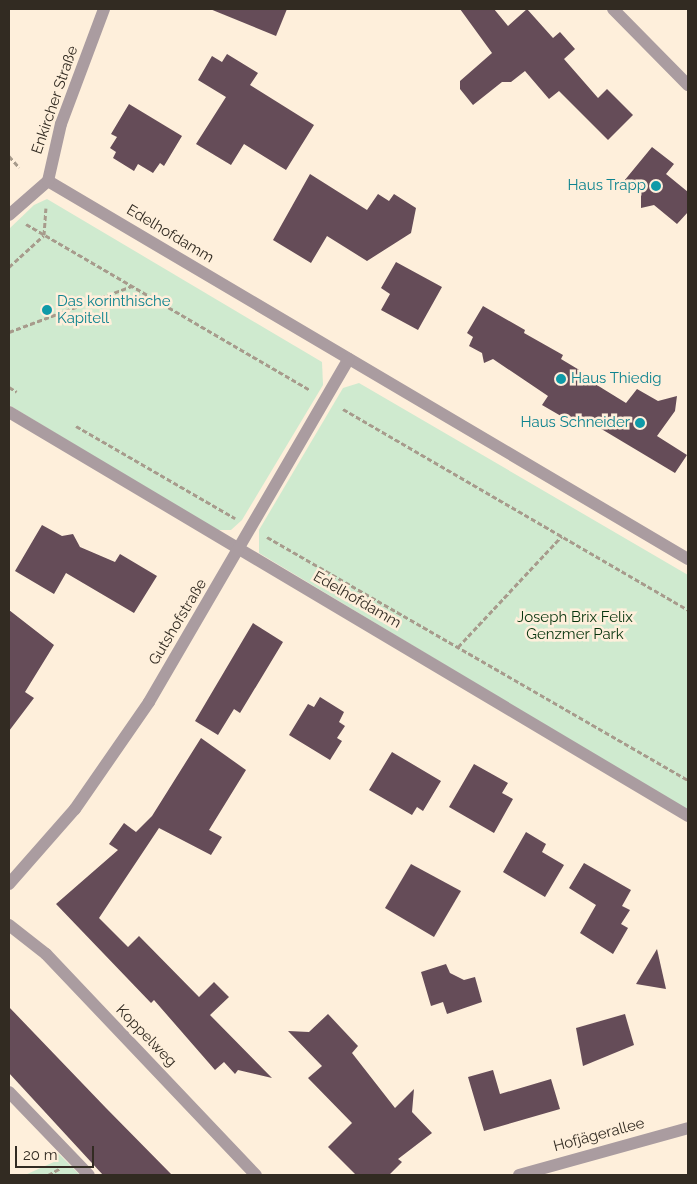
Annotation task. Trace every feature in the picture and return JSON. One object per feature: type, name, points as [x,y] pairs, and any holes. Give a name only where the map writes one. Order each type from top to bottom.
[{"type":"street","name":"Enkircher Straße","points":[[48,181],[61,124],[104,9]]},
{"type":"street","points":[[613,9],[688,85]]},
{"type":"street","points":[[9,215],[48,181]]},
{"type":"street","name":"Edelhofdamm","points":[[48,181],[688,559]]},
{"type":"street","name":"Gutshofstraße","points":[[9,884],[75,809],[114,756],[348,358]]},
{"type":"street","name":"Edelhofdamm","points":[[9,412],[688,816]]},
{"type":"street","name":"Koppelweg","points":[[9,925],[46,954],[256,1175]]},
{"type":"street","points":[[9,1092],[89,1175]]},
{"type":"street","name":"Hofjägerallee","points":[[519,1175],[688,1128]]},
{"type":"path","points":[[9,156],[19,167]]},
{"type":"path","points":[[9,267],[44,235],[47,199]]},
{"type":"path","points":[[44,235],[317,394]]},
{"type":"path","points":[[9,332],[132,286]]},
{"type":"path","points":[[9,387],[26,397]]},
{"type":"path","points":[[334,404],[688,610]]},
{"type":"path","points":[[69,422],[241,522]]},
{"type":"path","points":[[258,532],[688,780]]},
{"type":"path","points":[[458,647],[562,536]]},
{"type":"green space","points":[[47,199],[322,362],[323,385],[242,520],[231,530],[216,530],[9,405],[9,229],[34,205]]},
{"type":"green space","name":"Joseph Brix Felix Genzmer Park","points":[[359,383],[688,575],[688,811],[259,553],[259,530],[343,388]]},
{"type":"green space","points":[[57,1152],[80,1175],[25,1175],[56,1161]]},
{"type":"building","points":[[210,9],[287,9],[276,36]]},
{"type":"building","points":[[460,9],[494,9],[508,26],[527,9],[553,38],[560,32],[575,49],[564,59],[598,98],[607,89],[633,115],[608,140],[559,91],[549,99],[525,71],[511,82],[502,82],[473,105],[460,89],[460,81],[492,53]]},
{"type":"building","points":[[227,54],[258,73],[250,85],[314,125],[286,170],[244,144],[231,165],[196,144],[226,97],[198,80],[212,56],[222,62]]},
{"type":"building","points":[[129,104],[182,136],[164,166],[160,163],[153,173],[138,164],[134,171],[113,158],[116,152],[110,148],[117,137],[111,134]]},
{"type":"building","name":"Haus Trapp","points":[[652,147],[674,164],[666,174],[688,192],[688,212],[677,224],[654,205],[641,208],[641,194],[624,181]]},
{"type":"building","points":[[310,174],[367,210],[378,194],[389,201],[394,194],[416,208],[411,233],[367,261],[327,236],[311,263],[273,240]]},
{"type":"building","points":[[396,262],[442,287],[418,330],[381,310],[390,294],[381,288]]},
{"type":"building","points":[[483,306],[525,330],[524,333],[563,355],[561,359],[581,371],[579,374],[626,403],[637,389],[658,401],[677,396],[675,411],[657,436],[687,455],[675,473],[578,415],[573,423],[542,405],[548,396],[493,359],[484,363],[482,353],[469,346],[473,337],[467,333]]},
{"type":"building","points":[[42,525],[62,536],[73,534],[80,547],[115,562],[120,554],[157,576],[134,613],[66,573],[54,594],[15,571]]},
{"type":"building","points":[[9,610],[54,645],[25,692],[34,698],[9,731]]},
{"type":"building","points":[[253,623],[283,642],[240,713],[234,709],[218,735],[195,721]]},
{"type":"building","points":[[320,697],[344,712],[339,722],[345,726],[337,738],[342,741],[330,760],[289,735],[308,704],[314,707]]},
{"type":"building","points":[[201,738],[246,770],[209,830],[222,837],[211,855],[159,828],[99,918],[128,947],[139,936],[199,997],[214,982],[229,997],[210,1015],[272,1078],[238,1070],[235,1074],[224,1062],[215,1070],[154,1000],[151,1003],[56,904],[118,850],[109,844],[124,823],[136,832],[152,816]]},
{"type":"building","points":[[392,752],[441,781],[423,811],[417,807],[412,815],[369,790]]},
{"type":"building","points":[[474,764],[508,783],[502,793],[513,799],[494,833],[449,807]]},
{"type":"building","points":[[526,832],[546,844],[542,852],[564,865],[545,897],[503,872]]},
{"type":"building","points":[[584,863],[631,890],[622,906],[630,910],[621,924],[628,928],[613,954],[580,933],[596,905],[569,888]]},
{"type":"building","points":[[411,864],[461,891],[434,937],[385,908]]},
{"type":"building","points":[[657,949],[666,989],[636,984]]},
{"type":"building","points":[[446,964],[450,973],[464,980],[475,977],[482,1002],[447,1014],[443,1002],[431,1006],[421,972]]},
{"type":"building","points":[[9,1007],[172,1175],[103,1175],[9,1073]]},
{"type":"building","points":[[328,1014],[358,1046],[352,1053],[395,1108],[414,1089],[412,1112],[432,1133],[398,1159],[402,1162],[389,1175],[356,1175],[328,1147],[352,1123],[308,1078],[322,1066],[288,1031],[309,1032]]},
{"type":"building","points":[[625,1014],[634,1045],[583,1066],[576,1028]]},
{"type":"building","points":[[493,1070],[500,1094],[551,1079],[560,1109],[484,1131],[468,1077]]},
{"type":"place","name":"Haus Trapp","points":[[656,186]]},
{"type":"place","name":"Das korinthische Kapitell","points":[[47,310]]},
{"type":"place","name":"Haus Thiedig","points":[[561,379]]},
{"type":"place","name":"Haus Schneider","points":[[640,423]]}]
